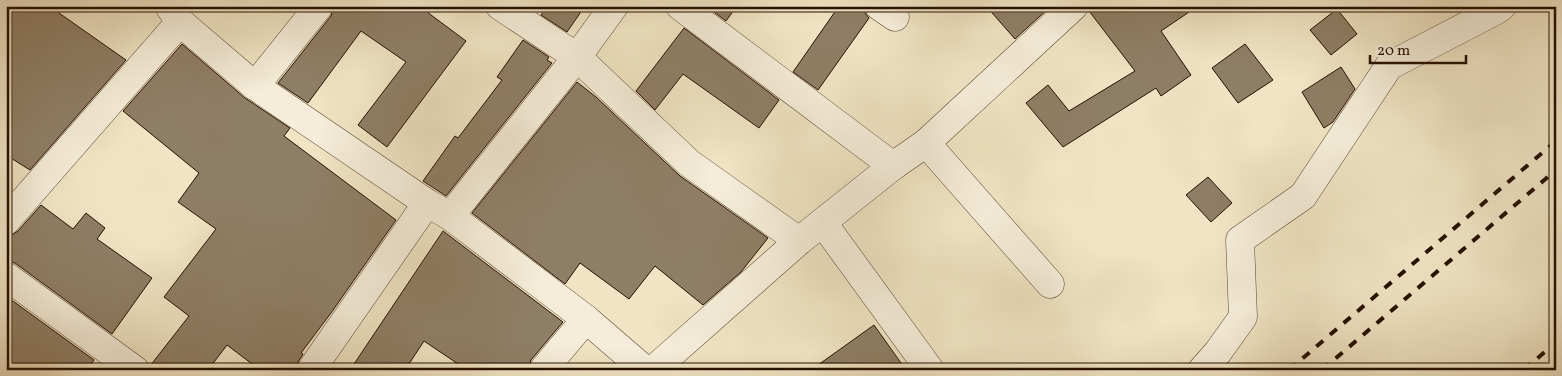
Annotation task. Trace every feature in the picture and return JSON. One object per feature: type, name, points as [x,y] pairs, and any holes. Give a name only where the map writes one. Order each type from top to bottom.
[{"type":"street","points":[[255,86],[319,6]]},
{"type":"street","points":[[500,6],[577,57],[689,163],[800,241]]},
{"type":"street","points":[[311,370],[438,210],[577,57],[614,6]]},
{"type":"street","points":[[680,6],[893,166]]},
{"type":"street","points":[[653,370],[800,241],[893,166],[926,143],[1074,6]]},
{"type":"street","points":[[1202,370],[1218,352],[1243,317],[1240,240],[1303,196],[1389,66],[1498,10],[1502,6]]},
{"type":"street","points":[[6,221],[174,14],[255,86],[438,210],[586,319],[645,370]]},
{"type":"street","points":[[926,143],[1050,284]]},
{"type":"street","points":[[823,223],[930,370]]},
{"type":"street","points":[[6,276],[135,370]]},
{"type":"street","points":[[543,370],[586,319]]},
{"type":"building","points":[[6,6],[49,6],[126,60],[30,170],[6,155]]},
{"type":"building","points":[[334,6],[419,6],[466,41],[387,147],[358,125],[406,62],[361,31],[308,103],[278,83],[331,16]]},
{"type":"building","points":[[547,6],[585,6],[567,32],[541,15]]},
{"type":"building","points":[[706,6],[737,6],[726,21]]},
{"type":"building","points":[[839,6],[864,6],[865,13],[869,18],[818,90],[793,72]]},
{"type":"building","points":[[986,6],[1051,6],[1015,39]]},
{"type":"building","points":[[1089,6],[1198,6],[1161,31],[1191,75],[1161,96],[1156,88],[1063,147],[1026,103],[1048,85],[1069,111],[1135,71],[1089,11]]},
{"type":"building","points":[[1337,9],[1357,34],[1331,55],[1310,30]]},
{"type":"building","points":[[684,28],[779,100],[759,128],[683,74],[655,110],[636,91]]},
{"type":"building","points":[[523,40],[549,57],[547,60],[552,63],[446,196],[423,181],[455,136],[458,138],[502,80],[497,77]]},
{"type":"building","points":[[182,44],[245,98],[290,128],[284,136],[396,220],[301,353],[303,354],[296,370],[260,370],[227,345],[208,370],[150,370],[150,366],[189,316],[164,297],[216,229],[178,202],[199,173],[123,111]]},
{"type":"building","points":[[1245,44],[1273,80],[1238,103],[1212,68]]},
{"type":"building","points":[[1341,67],[1355,89],[1333,122],[1324,128],[1302,92]]},
{"type":"building","points":[[577,82],[596,97],[680,176],[768,238],[741,272],[703,305],[655,266],[629,299],[580,263],[565,284],[472,213]]},
{"type":"building","points":[[1208,177],[1232,203],[1211,222],[1186,195]]},
{"type":"building","points":[[41,205],[73,229],[86,213],[105,228],[97,239],[152,278],[112,334],[15,263],[6,261],[6,240],[18,231]]},
{"type":"building","points":[[443,231],[563,322],[531,360],[528,370],[467,370],[424,341],[405,370],[350,370]]},
{"type":"building","points":[[6,296],[94,360],[87,370],[6,370]]},
{"type":"building","points":[[874,325],[906,370],[811,370]]},
{"type":"railway","points":[[1289,370],[1556,141]]},
{"type":"railway","points":[[1322,370],[1556,170]]},
{"type":"railway","points":[[1524,370],[1556,342]]}]
